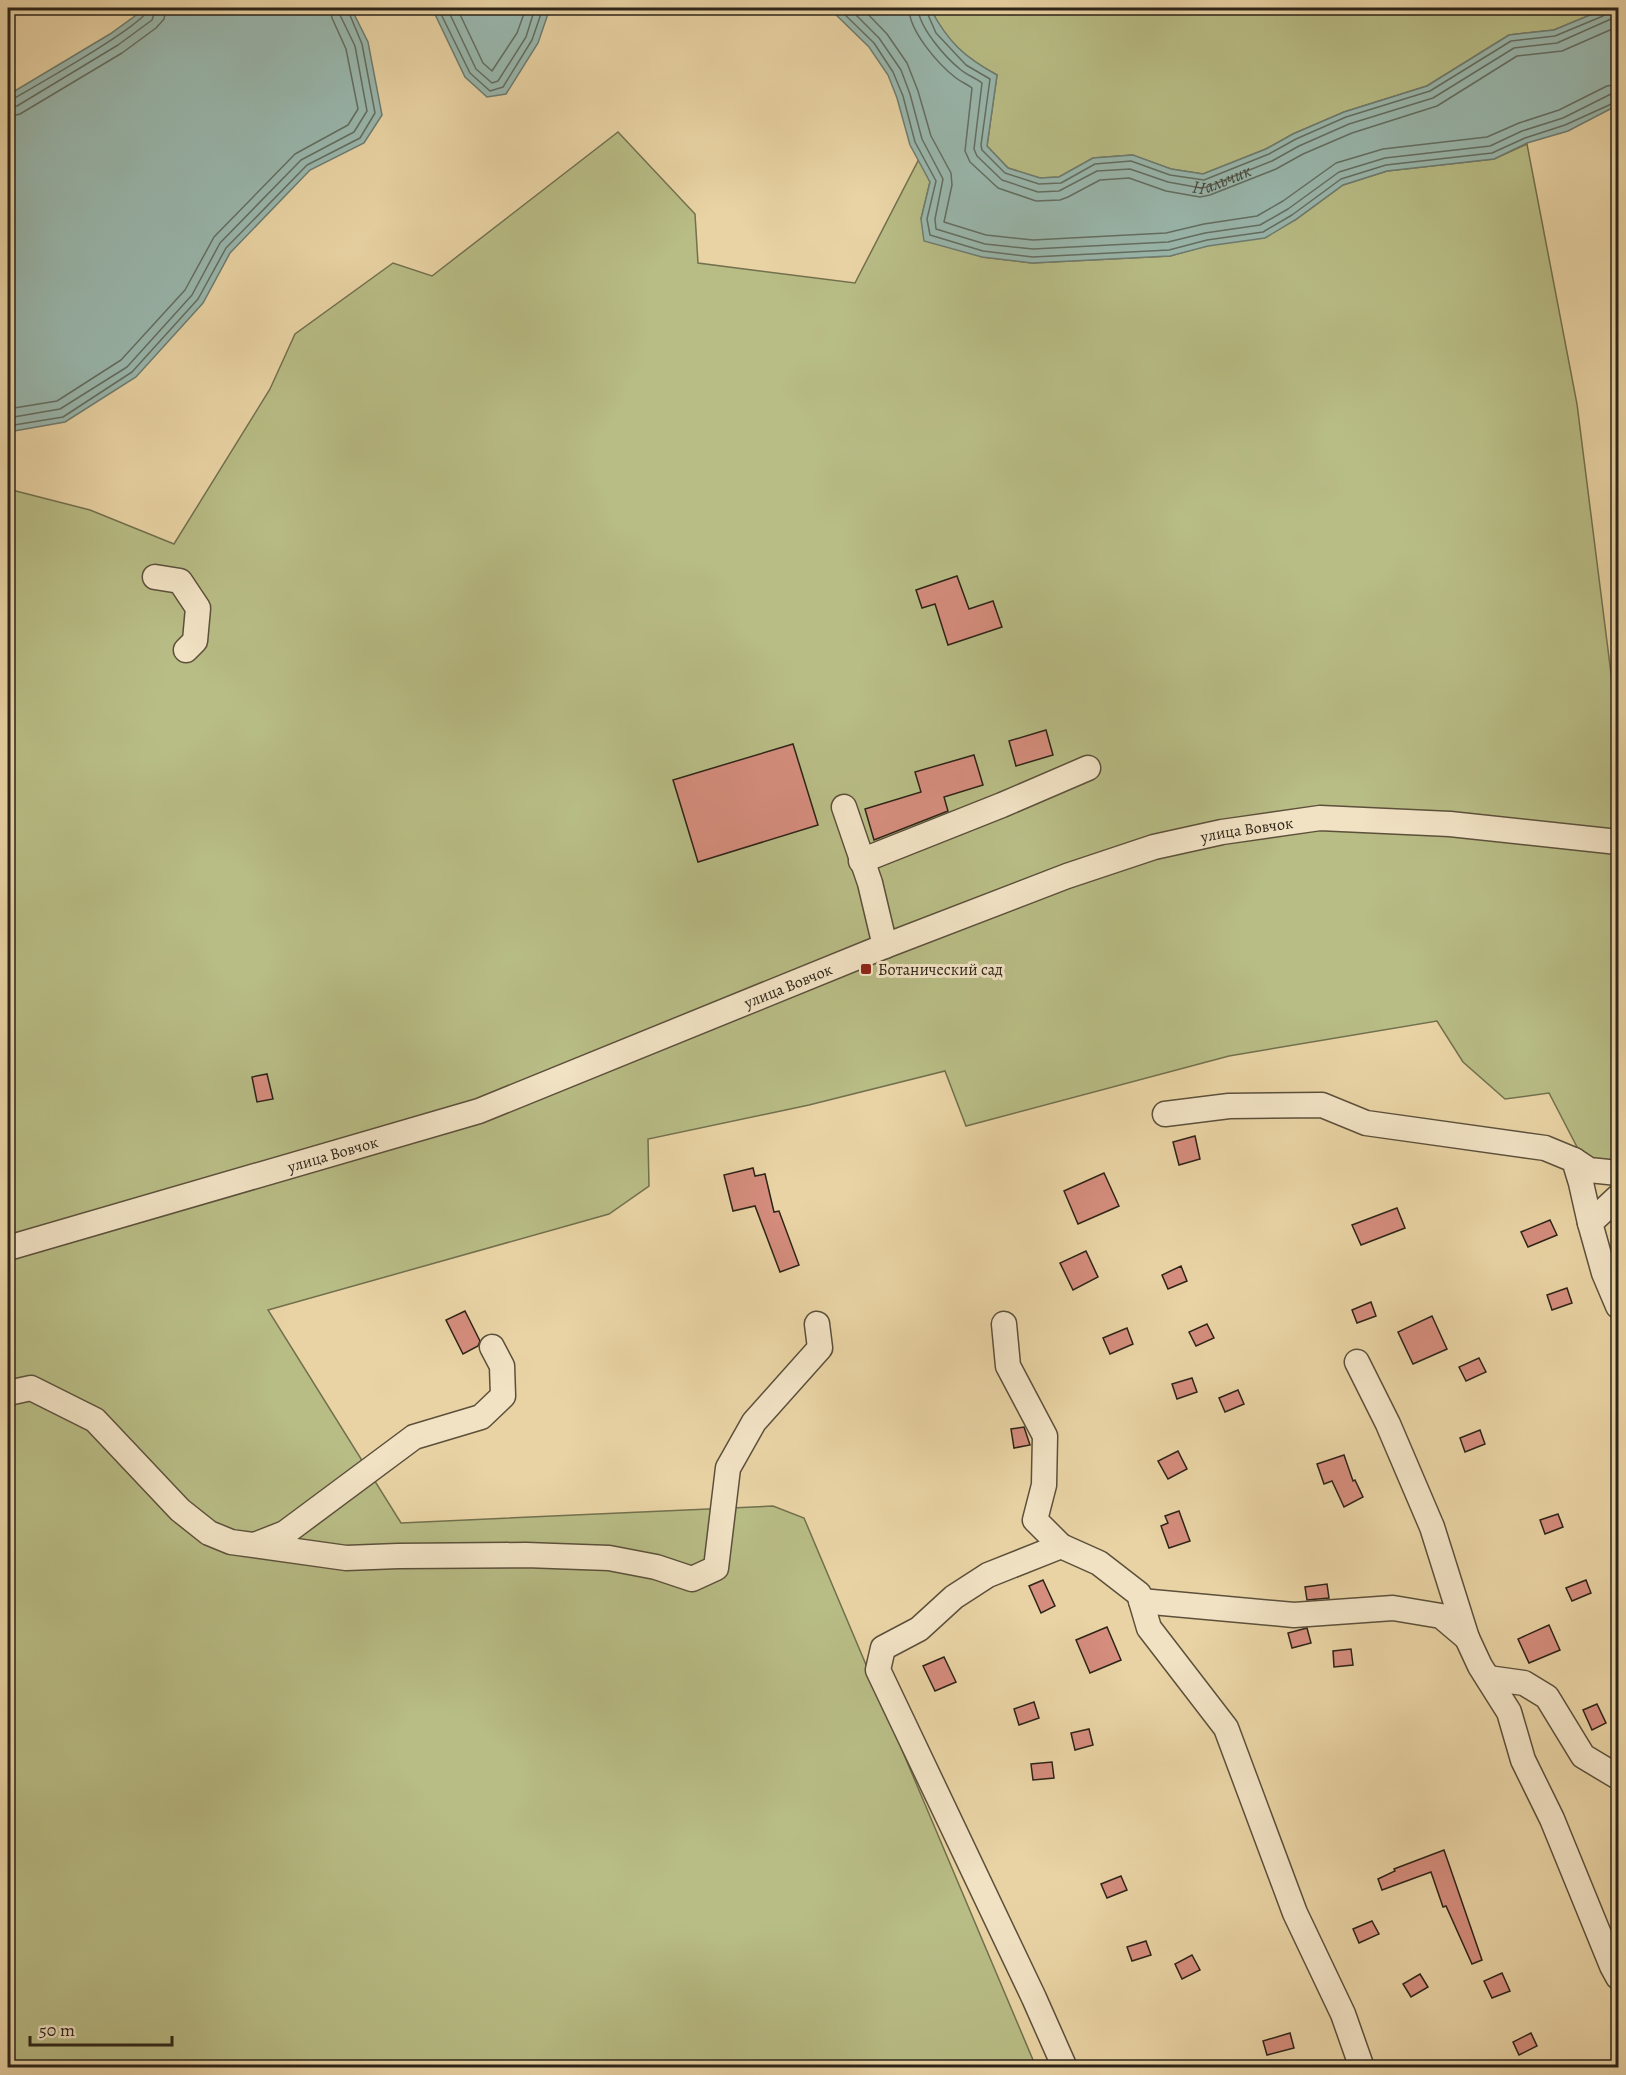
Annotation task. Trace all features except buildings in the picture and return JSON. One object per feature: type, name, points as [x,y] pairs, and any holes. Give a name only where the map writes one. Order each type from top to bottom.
[{"type":"street","points":[[155,577],[180,581],[198,608],[195,641],[186,650]]},
{"type":"street","points":[[861,861],[1088,768]]},
{"type":"street","points":[[844,807],[870,883],[885,946]]},
{"type":"street","name":"улица Вовчок","points":[[8,1248],[479,1111],[885,946],[1112,860],[1192,838],[1320,818],[1450,824],[1618,842]]},
{"type":"street","points":[[1165,1114],[1229,1106],[1322,1105],[1366,1122],[1545,1148],[1574,1160],[1589,1170],[1618,1173]]},
{"type":"street","points":[[1574,1160],[1604,1273],[1618,1306]]},
{"type":"street","points":[[1590,1223],[1618,1197]]},
{"type":"street","points":[[8,1393],[31,1388],[95,1420],[180,1510],[209,1533],[231,1542],[346,1558],[514,1555],[609,1558],[656,1567],[692,1579],[716,1568],[728,1468],[754,1422],[820,1348],[817,1323]]},
{"type":"street","points":[[1004,1324],[1008,1366],[1045,1436],[1044,1485],[1035,1520],[1061,1546],[1099,1563],[1139,1594],[1149,1628],[1226,1728],[1294,1913],[1343,2014],[1362,2067]]},
{"type":"street","points":[[255,1545],[285,1533],[414,1437],[481,1417],[503,1396],[502,1366],[492,1347]]},
{"type":"street","points":[[1357,1362],[1388,1424],[1432,1527],[1467,1638],[1480,1666],[1509,1712],[1523,1760],[1552,1819],[1618,1977]]},
{"type":"street","points":[[1061,1546],[988,1575],[954,1597],[918,1629],[883,1648],[878,1670],[1065,2067]]},
{"type":"street","points":[[1141,1601],[1294,1615],[1393,1608],[1441,1616],[1467,1638]]},
{"type":"street","points":[[1488,1678],[1524,1683],[1547,1697],[1583,1756],[1618,1777]]},
{"type":"green space","points":[[930,8],[1607,8],[1554,30],[1509,35],[1427,86],[1344,112],[1293,134],[1266,149],[1203,174],[1171,169],[1132,155],[1093,158],[1059,177],[1040,178],[1008,168],[987,146],[997,75],[957,48]]},
{"type":"green space","points":[[618,132],[695,214],[698,263],[855,283],[919,159],[930,182],[921,219],[982,257],[1032,263],[1170,256],[1295,220],[1343,185],[1387,171],[1494,159],[1527,144],[1577,404],[1618,729],[1618,1173],[1589,1170],[1549,1093],[1505,1099],[1463,1062],[1437,1021],[1229,1056],[966,1126],[945,1071],[809,1105],[648,1139],[649,1186],[609,1214],[268,1310],[401,1523],[773,1506],[804,1518],[1036,2067],[8,2068],[8,489],[90,510],[174,544],[270,389],[295,334],[393,263],[432,276]]},
{"type":"water","points":[[146,8],[351,8],[368,42],[382,115],[364,143],[310,170],[230,253],[203,303],[136,377],[65,422],[8,432],[8,95],[110,34]]},
{"type":"water","points":[[432,8],[550,8],[538,43],[506,94],[487,97],[465,77]]},
{"type":"water","name":"Нальчик","points":[[829,8],[930,8],[943,30],[958,48],[975,62],[997,75],[987,146],[1008,168],[1040,178],[1059,177],[1093,158],[1133,155],[1171,169],[1203,174],[1266,149],[1293,134],[1344,112],[1427,86],[1509,35],[1554,30],[1607,8],[1618,8],[1618,105],[1568,131],[1527,143],[1494,159],[1387,171],[1343,185],[1295,220],[1265,238],[1208,246],[1170,256],[1032,263],[982,257],[924,241],[921,219],[930,182],[910,145],[888,75],[869,47]]},
{"type":"place","name":"Ботанический сад","points":[[866,969]]}]
